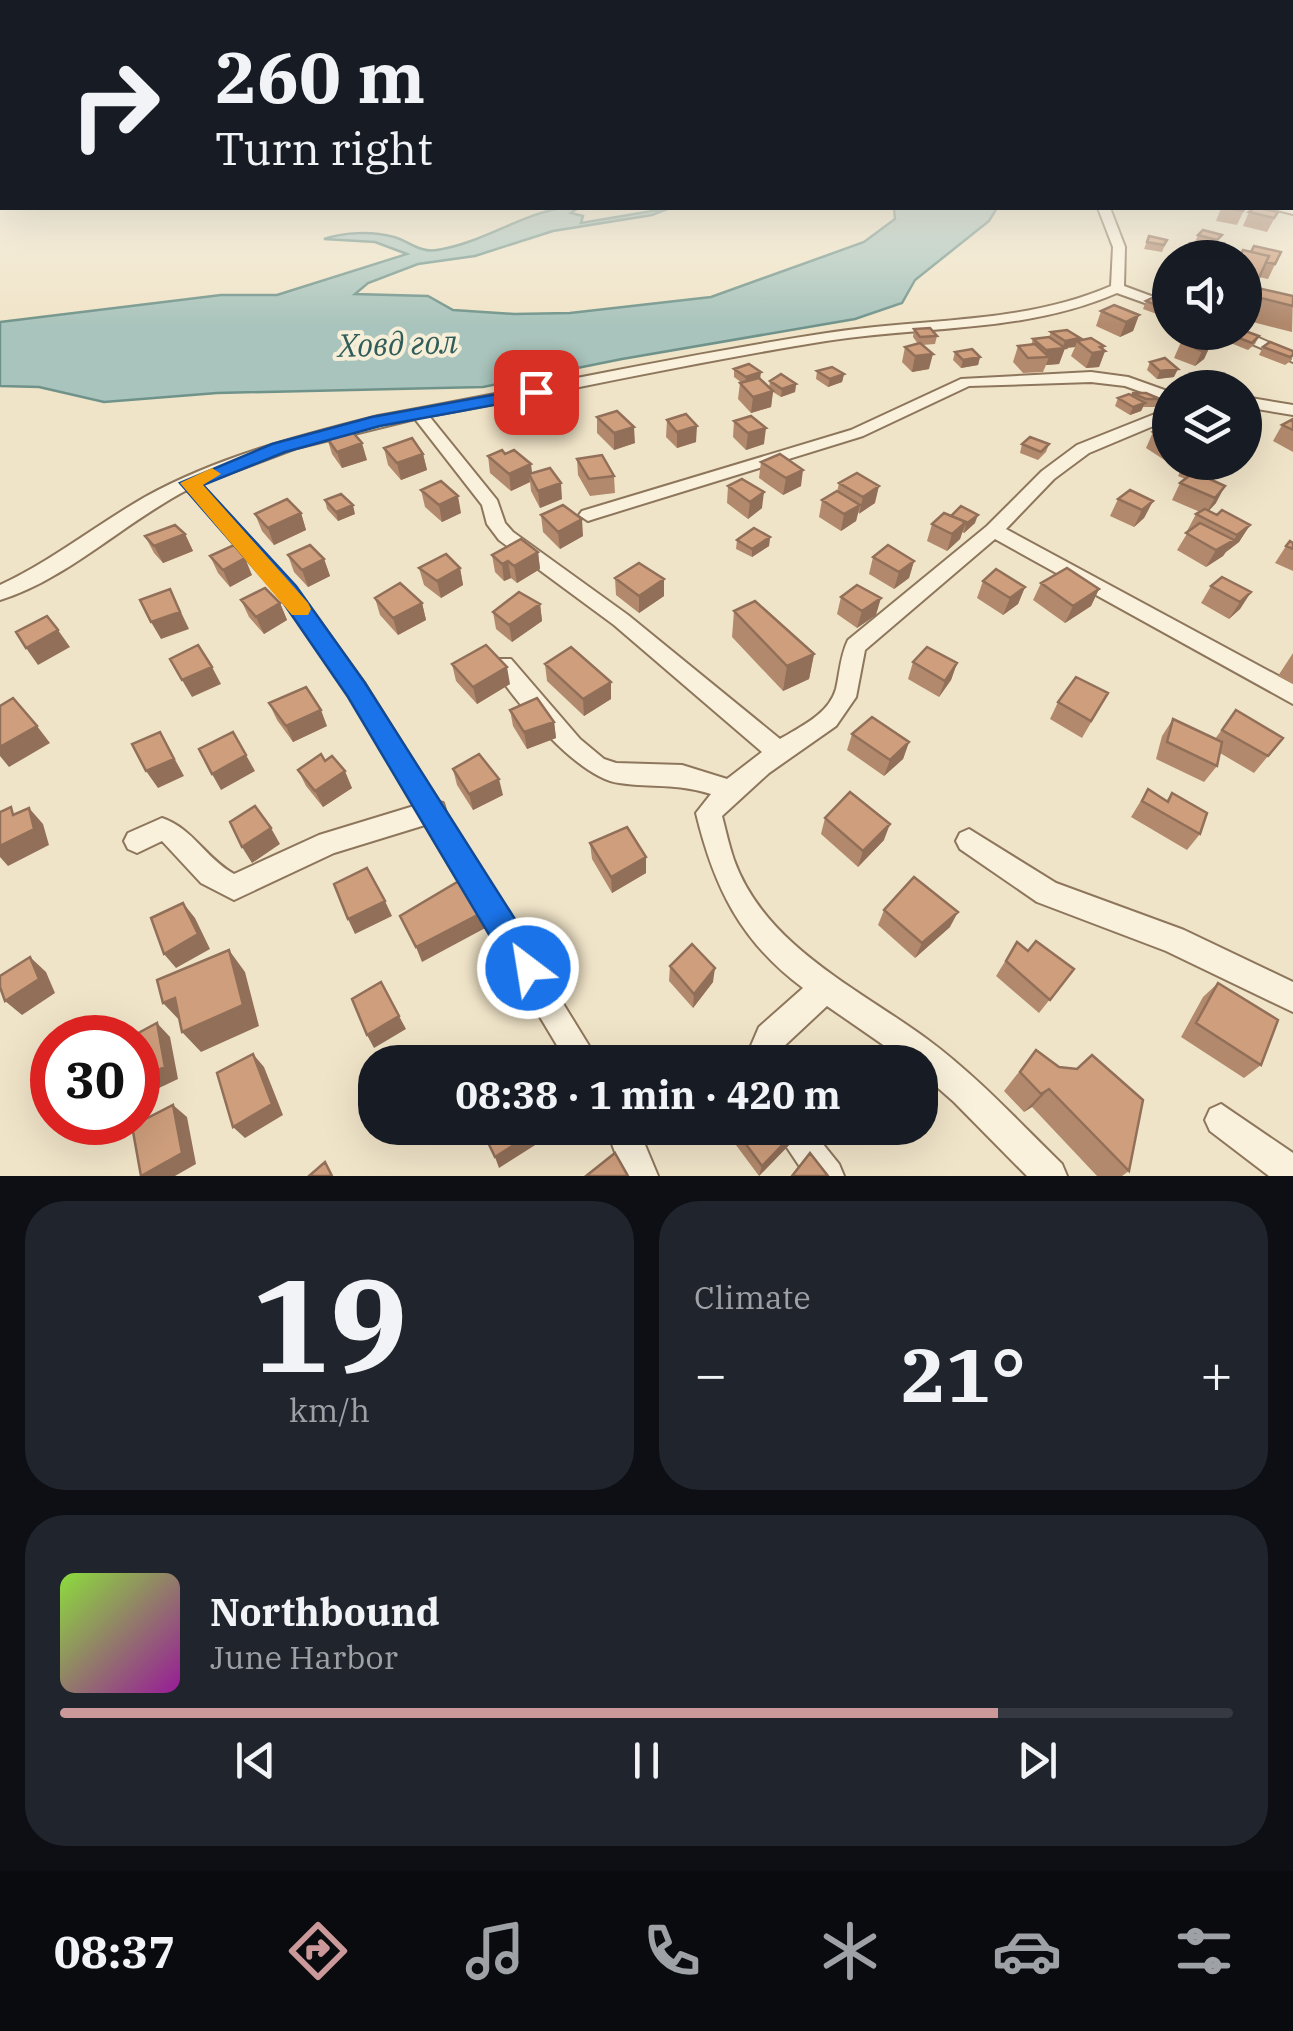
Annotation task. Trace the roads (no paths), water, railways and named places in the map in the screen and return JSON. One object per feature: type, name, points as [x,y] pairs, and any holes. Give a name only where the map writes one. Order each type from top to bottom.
[{"type":"street","points":[[1106,215],[1118,247],[1118,288]]},
{"type":"street","points":[[0,593],[33,579],[153,501],[278,448],[418,414],[827,336],[1061,307],[1094,301],[1118,288],[1152,301]]},
{"type":"street","points":[[1262,345],[1293,358]]},
{"type":"street","points":[[588,515],[857,433],[966,382],[1091,377],[1128,382],[1152,391]]},
{"type":"street","points":[[1262,405],[1293,410]]},
{"type":"street","points":[[418,414],[491,504],[496,524],[506,536],[621,620],[779,752]]},
{"type":"street","points":[[1050,1176],[952,1078],[824,989],[778,950],[739,896],[714,850],[709,813],[730,790],[779,752],[813,732],[839,708],[850,686],[849,660],[856,646],[994,530],[1048,475],[1083,449],[1152,420]]},
{"type":"street","points":[[190,483],[288,592],[434,811],[574,1045]]},
{"type":"street","points":[[994,530],[1293,695]]},
{"type":"street","points":[[502,665],[572,746],[596,766],[616,773],[682,775],[730,790]]},
{"type":"street","points":[[136,841],[162,829],[178,834],[212,880],[234,887],[328,843],[434,811]]},
{"type":"street","points":[[970,840],[1046,893],[1174,940],[1293,996]]},
{"type":"street","points":[[767,1045],[824,989]]},
{"type":"street","points":[[1221,1120],[1293,1174]]},
{"type":"street","points":[[629,1145],[641,1176]]},
{"type":"street","points":[[803,1145],[828,1176]]},
{"type":"water","name":"Ховд гол","points":[[579,215],[583,216],[581,223],[652,215],[553,231],[475,256],[418,264],[368,283],[355,294],[428,296],[453,310],[514,314],[570,313],[711,297],[864,242],[895,219],[895,215],[993,215],[915,280],[902,303],[855,319],[483,387],[217,393],[104,402],[39,387],[0,386],[0,322],[221,295],[277,295],[407,254],[375,242],[324,239],[377,234],[425,250],[437,250],[469,242],[529,217]]}]
